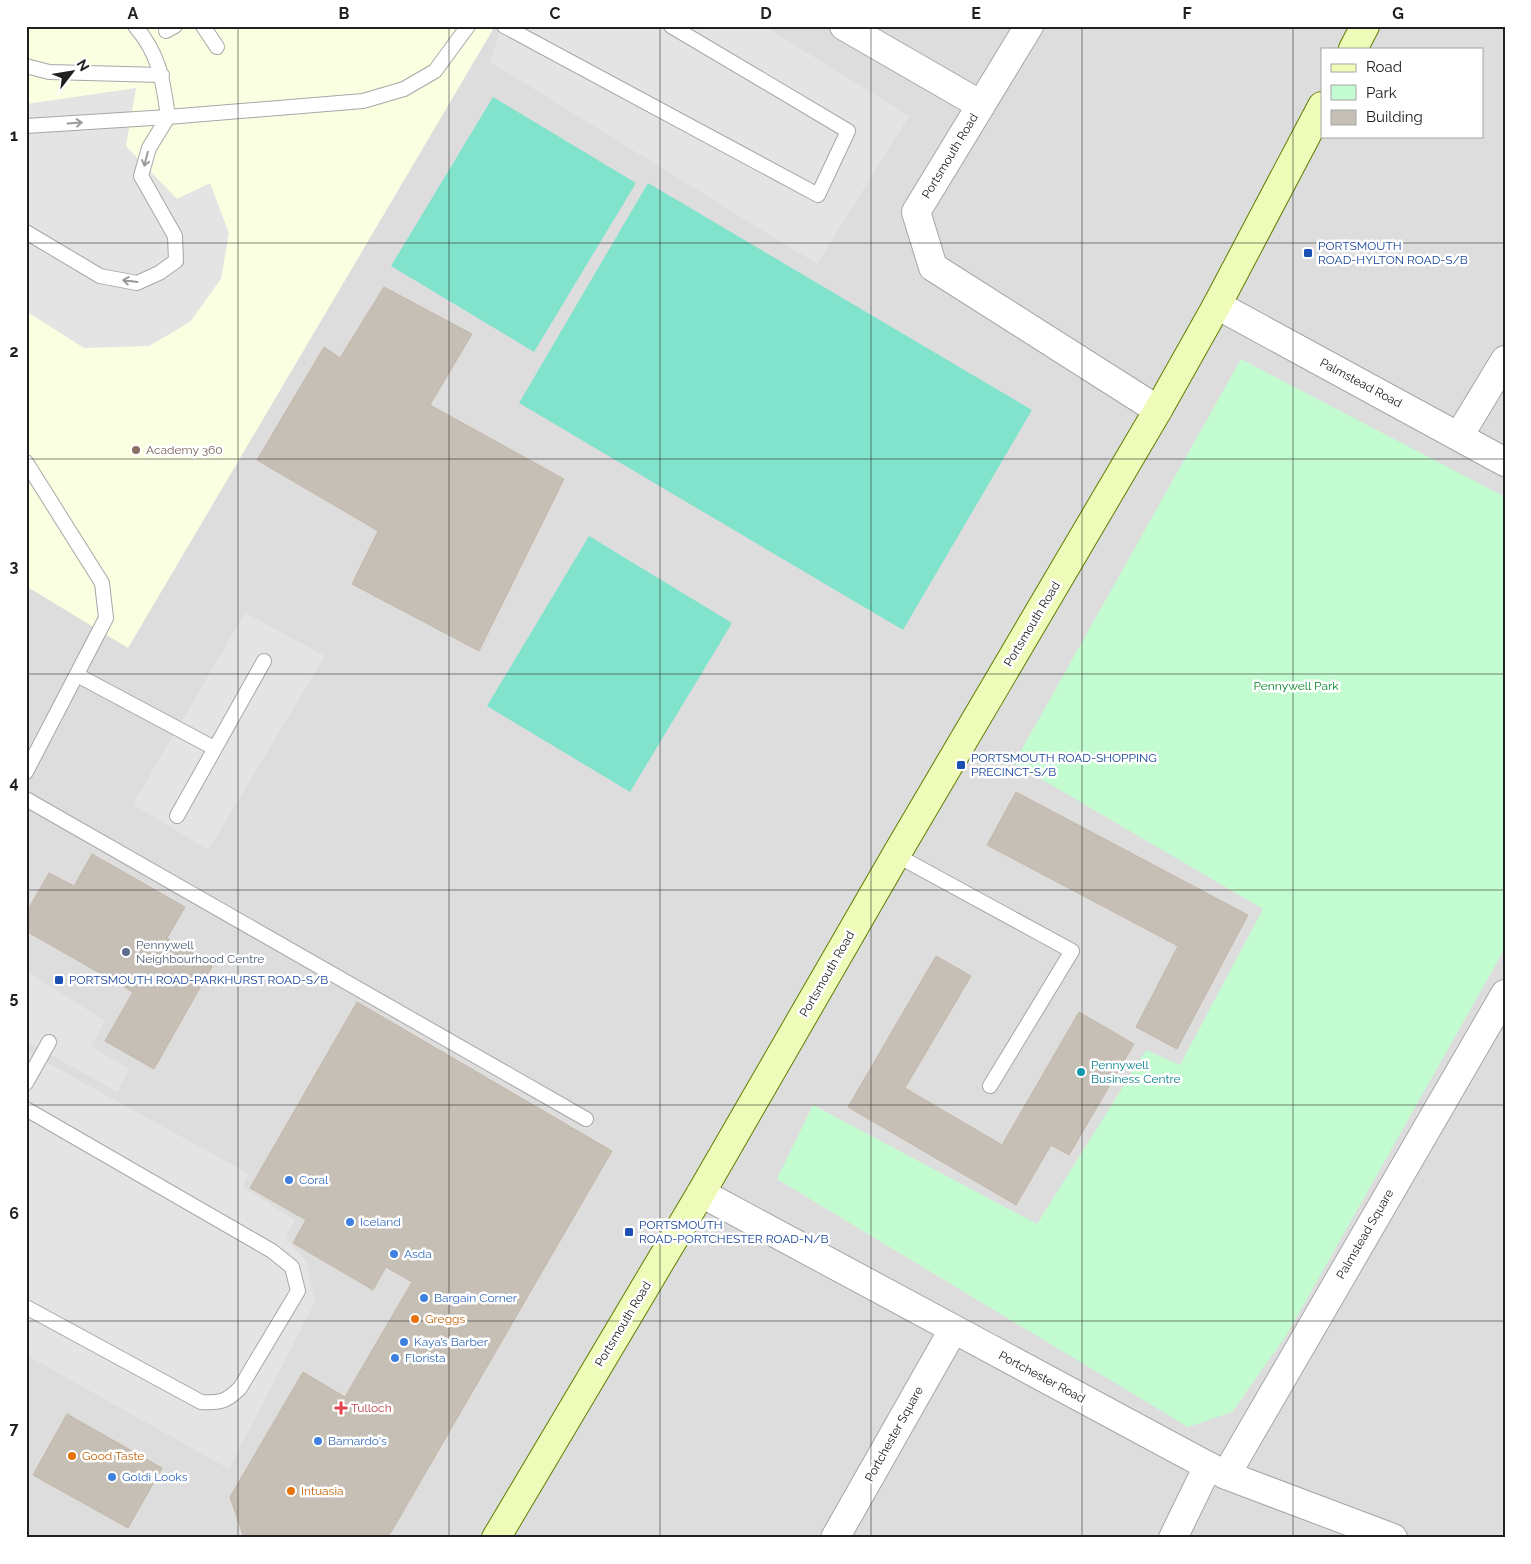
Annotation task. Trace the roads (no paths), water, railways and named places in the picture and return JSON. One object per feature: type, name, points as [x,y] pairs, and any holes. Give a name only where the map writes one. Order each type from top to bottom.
[{"type":"street","name":"Portsmouth Road","points":[[844,26],[981,105]]},
{"type":"street","name":"Portsmouth Road","points":[[1029,26],[916,212],[933,267],[1158,410]]},
{"type":"street","points":[[1354,48],[1365,26]]},
{"type":"street","name":"Portsmouth Road","points":[[501,1536],[896,855],[1158,410],[1217,305],[1321,108]]},
{"type":"street","name":"Palmstead Road","points":[[1217,305],[1505,462]]},
{"type":"street","points":[[1459,436],[1505,360]]},
{"type":"street","name":"Palmstead Square","points":[[1173,1538],[1217,1470],[1505,994]]},
{"type":"street","name":"Portchester Road","points":[[701,1193],[953,1330],[1217,1470],[1393,1538]]},
{"type":"street","name":"Portchester Square","points":[[836,1538],[953,1330]]},
{"type":"lane","points":[[26,232],[100,276],[137,282],[159,273],[176,261],[174,236],[141,176],[148,148],[168,117],[162,75],[147,40],[136,26]]},
{"type":"lane","points":[[203,26],[217,47]]},
{"type":"lane","points":[[26,126],[168,117],[363,101],[404,89],[435,71],[468,26]]},
{"type":"lane","points":[[504,26],[818,195],[848,131],[671,26]]},
{"type":"lane","points":[[26,66],[49,72],[162,75]]},
{"type":"lane","points":[[26,462],[102,583],[106,618],[26,772]]},
{"type":"lane","points":[[177,816],[264,661]]},
{"type":"lane","points":[[77,675],[214,748]]},
{"type":"lane","points":[[26,799],[586,1119]]},
{"type":"lane","points":[[896,855],[1072,951],[990,1086]]},
{"type":"lane","points":[[26,1083],[49,1042]]},
{"type":"lane","points":[[26,1109],[272,1251],[292,1267],[298,1291],[240,1388],[228,1399],[215,1403],[201,1402],[26,1307]]},
{"type":"place","name":"PORTSMOUTH ROAD-HYLTON ROAD-S/B","points":[[1308,253]]},
{"type":"place","name":"Academy 360","points":[[136,450]]},
{"type":"place","name":"PORTSMOUTH ROAD-SHOPPING PRECINCT-S/B","points":[[961,765]]},
{"type":"place","name":"Pennywell Neighbourhood Centre","points":[[126,952]]},
{"type":"place","name":"PORTSMOUTH ROAD-PARKHURST ROAD-S/B","points":[[59,980]]},
{"type":"place","name":"Pennywell Business Centre","points":[[1081,1072]]},
{"type":"place","name":"Coral","points":[[289,1180]]},
{"type":"place","name":"Iceland","points":[[350,1222]]},
{"type":"place","name":"PORTSMOUTH ROAD-PORTCHESTER ROAD-N/B","points":[[629,1232]]},
{"type":"place","name":"Asda","points":[[394,1254]]},
{"type":"place","name":"Bargain Corner","points":[[424,1298]]},
{"type":"place","name":"Greggs","points":[[415,1319]]},
{"type":"place","name":"Kaya’s Barber","points":[[404,1342]]},
{"type":"place","name":"Florista","points":[[395,1358]]},
{"type":"place","name":"Tulloch","points":[[341,1408]]},
{"type":"place","name":"Barnardo's","points":[[318,1441]]},
{"type":"place","name":"Good Taste","points":[[72,1456]]},
{"type":"place","name":"Goldi Looks","points":[[112,1477]]},
{"type":"place","name":"Intuasia","points":[[291,1491]]},
{"type":"park label","name":"Pennywell Park","points":[[1296,686]]}]
